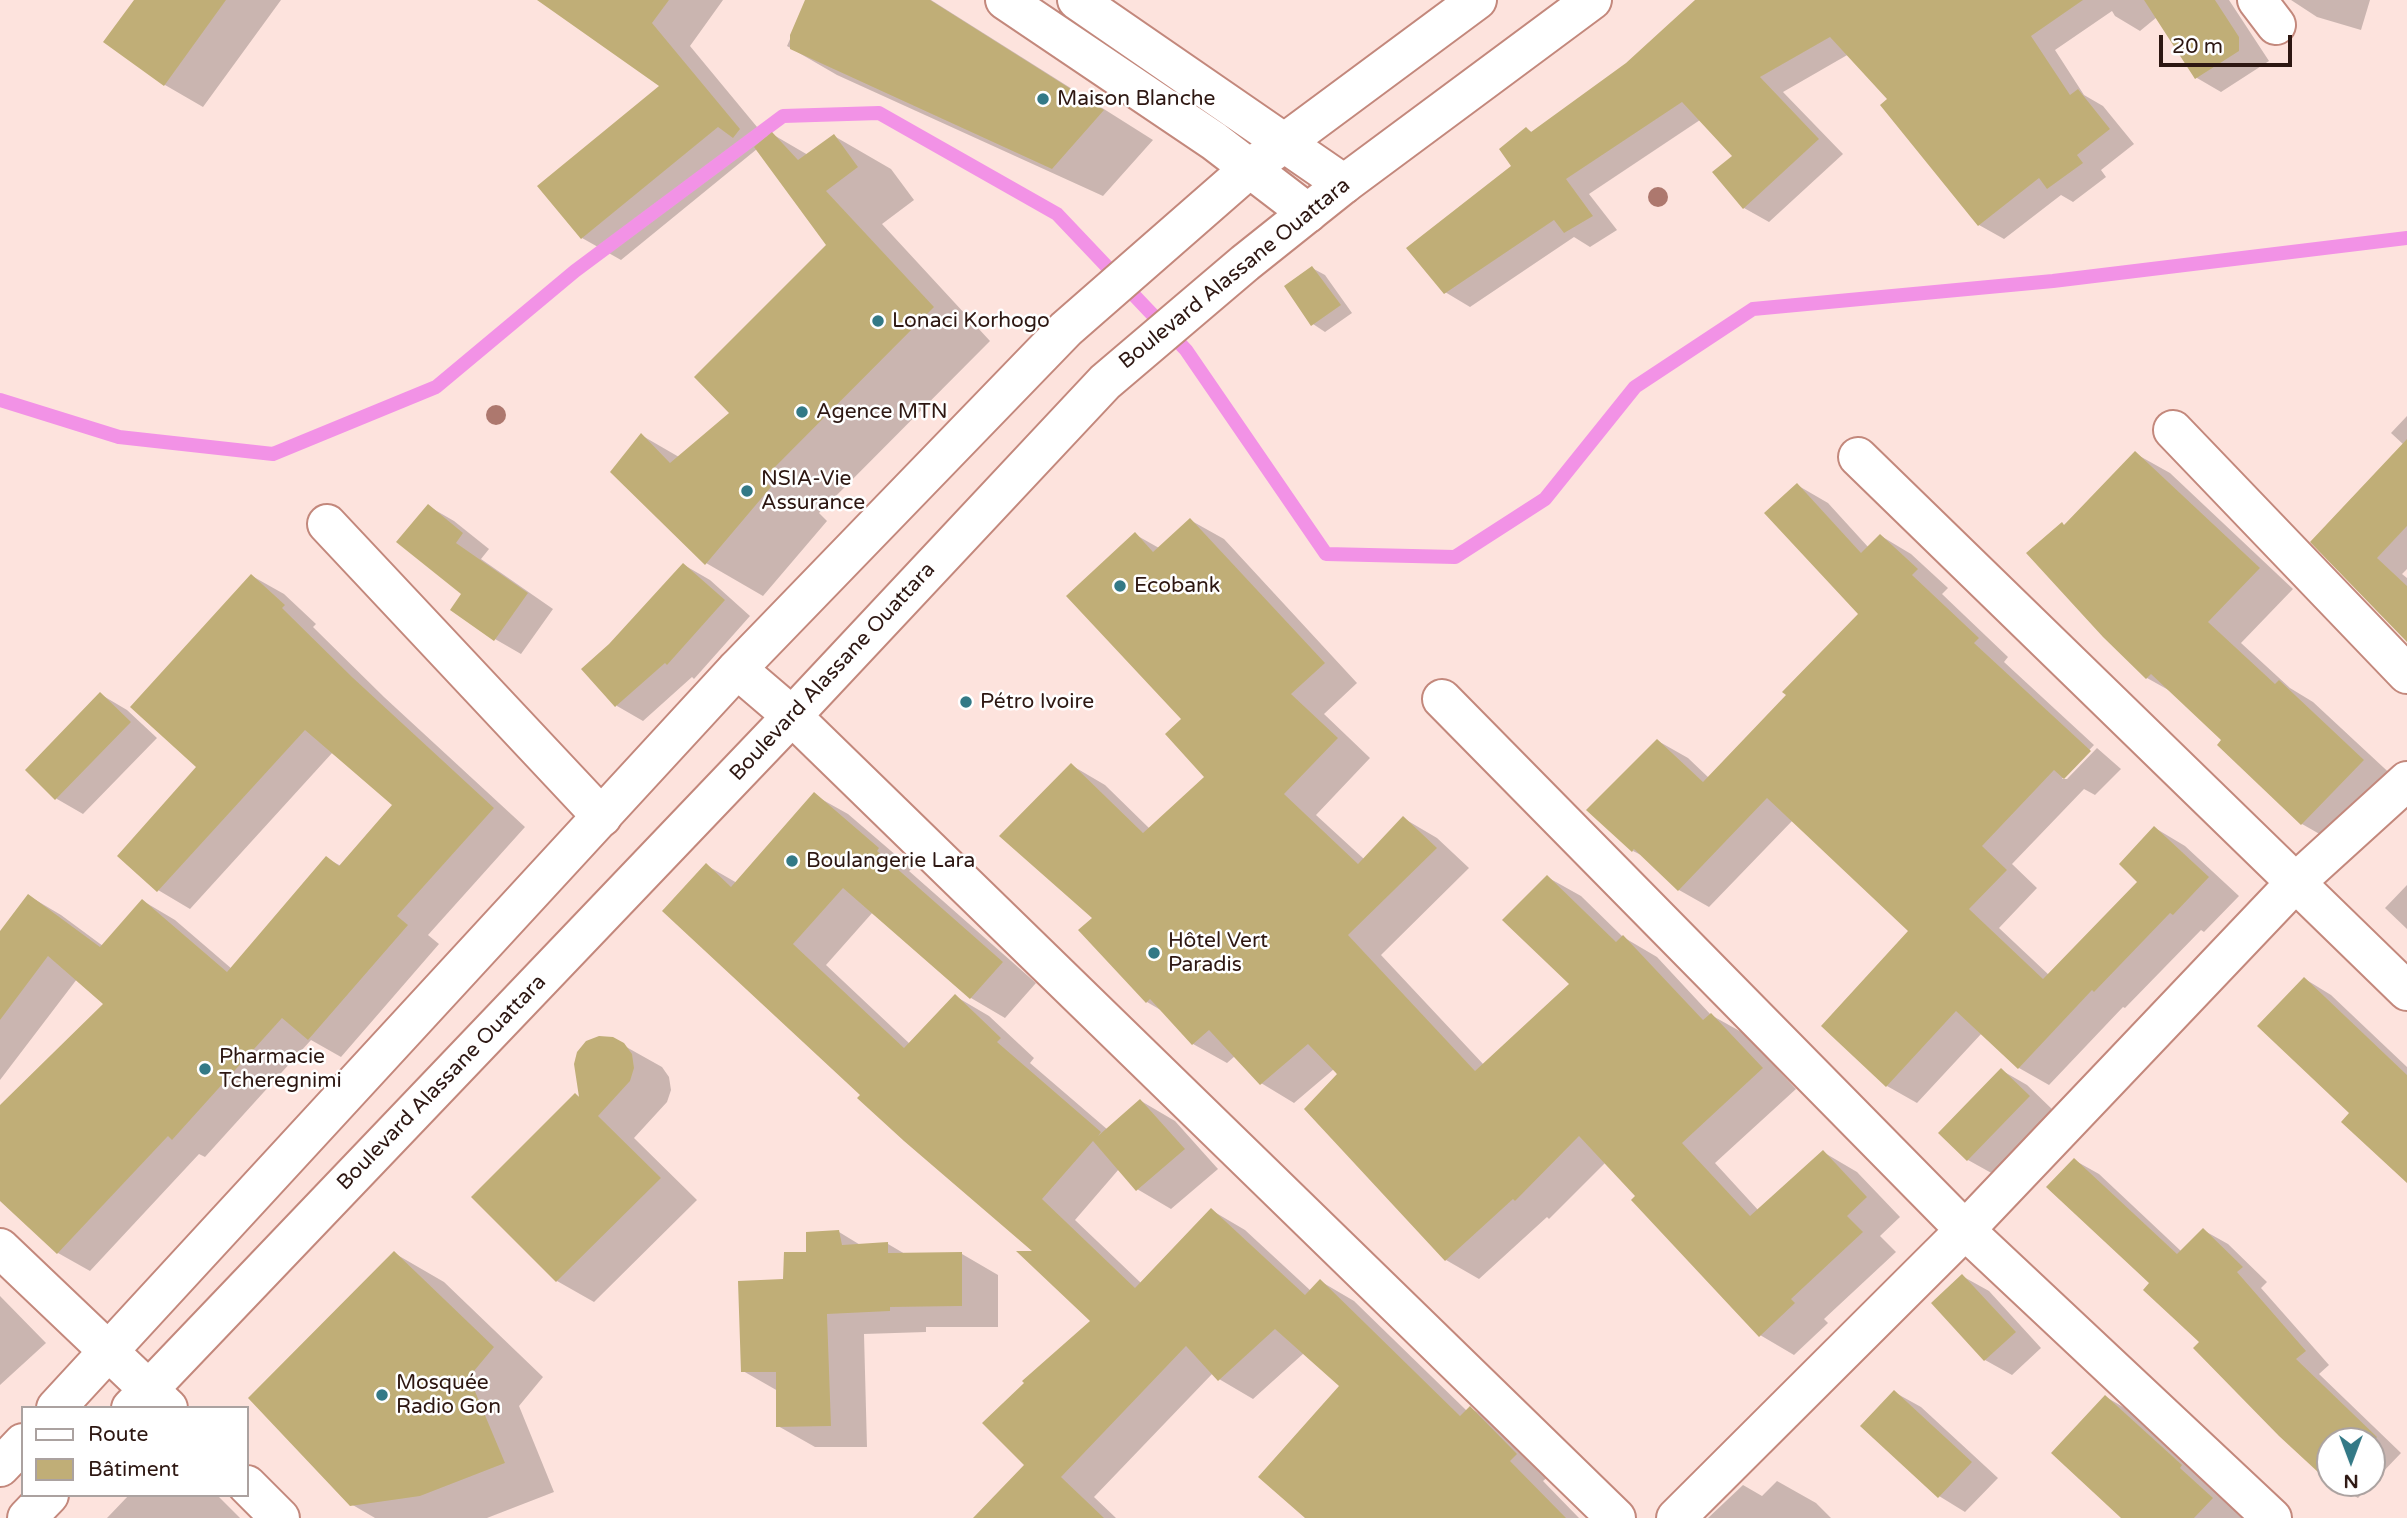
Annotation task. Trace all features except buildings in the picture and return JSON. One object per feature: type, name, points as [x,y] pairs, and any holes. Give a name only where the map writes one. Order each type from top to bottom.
[{"type":"street","points":[[1005,0],[1213,141],[1308,213]]},
{"type":"street","points":[[1077,0],[1344,184]]},
{"type":"street","points":[[58,1406],[737,669],[1066,329],[1249,169],[1477,0]]},
{"type":"street","name":"Boulevard Alassane Ouattara","points":[[150,1401],[1105,382],[1245,263],[1344,184],[1592,0]]},
{"type":"street","points":[[2173,430],[2407,674]]},
{"type":"street","points":[[1858,457],[2407,991]]},
{"type":"street","points":[[327,524],[602,817]]},
{"type":"street","points":[[737,669],[792,716],[1616,1518]]},
{"type":"street","points":[[1442,699],[1965,1230],[2272,1518]]},
{"type":"street","points":[[1676,1518],[1965,1230],[2296,882],[2407,781]]},
{"type":"street","points":[[0,1248],[110,1351],[150,1401]]},
{"type":"street","points":[[0,1467],[21,1445]]},
{"type":"street","points":[[248,1486],[280,1518]]},
{"type":"street","points":[[27,1518],[47,1497]]},
{"type":"waterway","points":[[0,400],[119,437],[273,454],[436,387],[575,271],[783,116],[879,113],[1057,214],[1186,350],[1326,554],[1455,557],[1545,499],[1635,387],[1753,309],[2053,281],[2407,238]]},
{"type":"place","name":"Maison Blanche","points":[[1043,99]]},
{"type":"place","name":"Lonaci Korhogo","points":[[878,321]]},
{"type":"place","name":"Agence MTN","points":[[802,412]]},
{"type":"place","name":"NSIA-Vie Assurance","points":[[747,491]]},
{"type":"place","name":"Ecobank","points":[[1120,586]]},
{"type":"place","name":"Pétro Ivoire","points":[[966,702]]},
{"type":"place","name":"Boulangerie Lara","points":[[792,861]]},
{"type":"place","name":"Hôtel Vert Paradis","points":[[1154,953]]},
{"type":"place","name":"Pharmacie Tcheregnimi","points":[[205,1069]]},
{"type":"place","name":"Mosquée Radio Gon","points":[[382,1395]]}]
